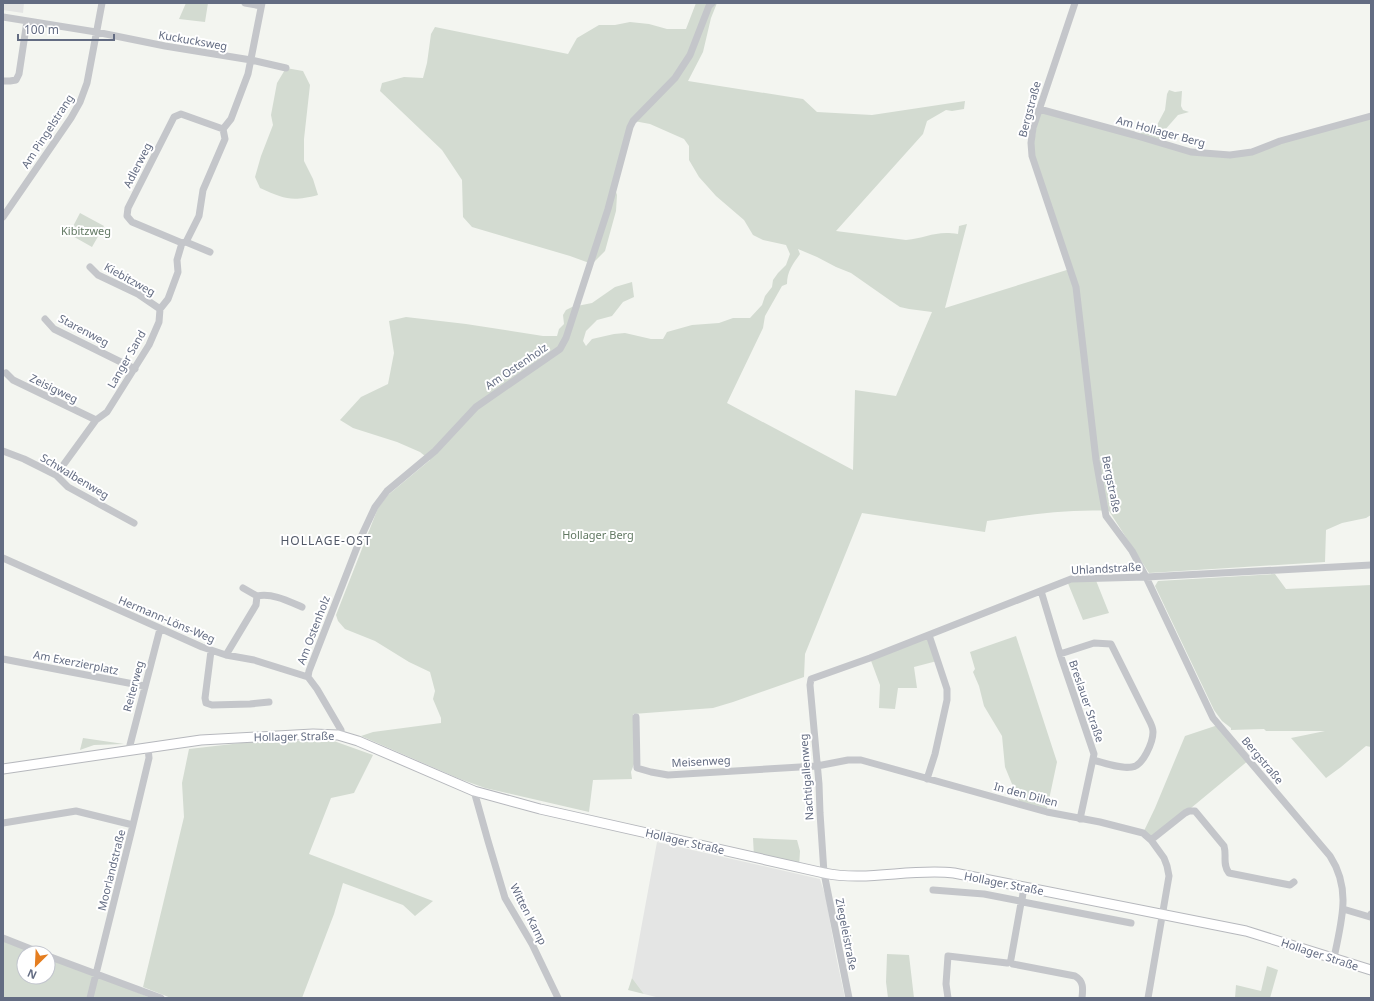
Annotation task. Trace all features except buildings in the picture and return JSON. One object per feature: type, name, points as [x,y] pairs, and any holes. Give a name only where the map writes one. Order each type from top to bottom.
[{"type":"main road","name":"Hollager Straße","points":[[3,769],[201,740],[313,734],[342,736],[358,741],[474,791],[540,809],[824,874],[860,877],[908,872],[935,871],[954,873],[1246,931],[1371,970]]},
{"type":"street","name":"Am Pingelstrang","points":[[3,217],[71,118],[80,102],[87,83],[102,3]]},
{"type":"street","points":[[245,3],[261,4]]},
{"type":"street","name":"Am Ostenholz","points":[[308,677],[321,637],[374,507],[387,491],[435,451],[476,407],[560,349],[566,338],[592,262],[630,127],[633,121],[676,78],[690,55],[709,6],[712,3]]},
{"type":"street","name":"Bergstraße","points":[[1075,3],[1039,109],[1031,143],[1032,156],[1076,287],[1096,460],[1106,516],[1132,551],[1146,577],[1214,718],[1330,856],[1335,864],[1342,882],[1343,909],[1334,958]]},
{"type":"street","name":"Langer Sand","points":[[56,475],[96,420],[107,412],[149,345],[159,322],[160,309],[168,299],[178,272],[176,260],[199,216],[203,190],[225,139],[223,129],[231,119],[248,74],[261,4]]},
{"type":"street","name":"Kuckucksweg","points":[[3,18],[96,32],[165,46],[251,60],[286,68]]},
{"type":"street","points":[[3,80],[16,80],[20,74],[27,21]]},
{"type":"street","name":"Am Hollager Berg","points":[[1039,109],[1180,149],[1202,154],[1224,155],[1252,152],[1280,141],[1371,116]]},
{"type":"street","name":"Adlerweg","points":[[184,243],[132,222],[127,216],[128,208],[174,117],[181,114],[223,129]]},
{"type":"street","points":[[184,243],[210,252]]},
{"type":"street","name":"Kiebitzweg","points":[[90,267],[98,275],[138,294],[160,309]]},
{"type":"street","name":"Starenweg","points":[[45,319],[54,329],[135,369]]},
{"type":"street","name":"Zeisigweg","points":[[6,373],[13,380],[96,420]]},
{"type":"street","name":"Schwalbenweg","points":[[3,451],[24,459],[56,475],[68,488],[134,523]]},
{"type":"street","name":"Hermann-Löns-Weg","points":[[3,558],[211,651],[260,662],[308,677]]},
{"type":"street","name":"Uhlandstraße","points":[[811,679],[929,635],[1071,579],[1146,577],[1371,565]]},
{"type":"street","points":[[243,588],[257,596],[266,594],[272,595],[302,607]]},
{"type":"street","name":"Breslauer Straße","points":[[1041,591],[1060,654],[1094,754],[1080,819]]},
{"type":"street","points":[[226,655],[256,605],[257,596]]},
{"type":"street","name":"Reiterweg","points":[[130,750],[144,686],[160,629]]},
{"type":"street","points":[[927,779],[935,754],[946,700],[946,689],[929,635]]},
{"type":"street","points":[[1060,654],[1094,643],[1111,644],[1153,730],[1152,742],[1140,764],[1135,767],[1127,768],[1093,760]]},
{"type":"street","points":[[211,651],[205,698],[206,703],[212,705],[269,702]]},
{"type":"street","name":"Am Exerzierplatz","points":[[3,659],[144,686]]},
{"type":"street","points":[[308,677],[317,689],[341,730],[342,736]]},
{"type":"street","name":"Nachtigallenweg","points":[[811,679],[810,686],[824,874]]},
{"type":"street","name":"Meisenweg","points":[[636,717],[638,768],[647,771],[668,775],[817,766]]},
{"type":"street","name":"Moorlandstraße","points":[[90,998],[149,758],[148,748]]},
{"type":"street","name":"In den Dillen","points":[[817,766],[848,760],[862,760],[1047,812],[1143,834],[1151,840],[1164,858],[1169,876],[1164,914],[1148,998]]},
{"type":"street","name":"Witten Kamp","points":[[474,791],[505,898],[532,944],[558,998]]},
{"type":"street","points":[[3,823],[76,811],[133,825]]},
{"type":"street","points":[[1151,840],[1185,813],[1195,811],[1224,846],[1226,852],[1224,860],[1225,868],[1229,873],[1290,885],[1294,882]]},
{"type":"street","name":"Ziegeleistraße","points":[[824,874],[849,998]]},
{"type":"street","points":[[1010,962],[1024,886]]},
{"type":"street","points":[[933,890],[984,894],[1131,923]]},
{"type":"street","points":[[1343,909],[1370,917],[1371,914]]},
{"type":"street","points":[[3,938],[21,945]]},
{"type":"street","points":[[948,998],[946,984],[948,956],[1010,962],[1075,976],[1080,979],[1083,984],[1082,998]]},
{"type":"street","points":[[56,959],[161,998]]},
{"type":"shaded area","points":[[3,3],[24,3],[23,13],[3,10]]},
{"type":"shaded area","points":[[657,842],[820,879],[826,898],[845,998],[660,998],[644,994],[632,978]]},
{"type":"green space","points":[[186,3],[208,3],[205,22],[179,19]]},
{"type":"green space","name":"Hollager Berg","points":[[696,3],[717,3],[711,18],[703,52],[688,81],[803,99],[817,112],[872,115],[965,101],[964,109],[952,111],[946,110],[927,121],[923,134],[836,231],[906,240],[943,233],[958,234],[959,226],[967,224],[945,308],[1070,269],[1032,156],[1039,109],[1138,136],[1146,128],[1157,125],[1165,110],[1169,90],[1175,92],[1182,91],[1181,106],[1183,110],[1189,112],[1178,115],[1164,131],[1159,142],[1191,152],[1230,155],[1371,115],[1371,515],[1366,518],[1342,523],[1326,530],[1325,562],[1149,573],[1109,511],[1063,512],[987,521],[985,532],[862,513],[805,654],[804,677],[713,708],[633,714],[634,764],[631,772],[632,779],[593,780],[589,812],[485,788],[460,779],[361,736],[373,732],[441,723],[441,718],[433,699],[435,691],[430,672],[409,662],[375,641],[345,629],[338,621],[336,615],[378,508],[388,495],[430,460],[420,452],[397,442],[353,428],[340,420],[361,397],[388,384],[394,353],[389,321],[406,317],[466,324],[543,336],[557,336],[559,329],[564,324],[563,315],[566,310],[572,307],[592,303],[615,287],[632,282],[634,297],[623,302],[612,316],[597,320],[586,331],[583,341],[586,346],[592,339],[625,333],[651,339],[663,339],[667,332],[692,325],[719,323],[733,318],[750,318],[762,305],[765,296],[772,287],[773,280],[786,265],[790,254],[786,245],[763,240],[753,235],[744,220],[716,196],[699,177],[689,160],[689,146],[684,139],[650,124],[634,121],[614,185],[617,195],[616,211],[605,251],[592,264],[472,227],[463,217],[462,180],[442,150],[380,91],[382,83],[404,77],[423,78],[427,63],[431,34],[435,27],[568,54],[577,38],[599,25],[615,25],[630,22],[649,24],[667,29],[686,29]],"holes":[[[798,249],[851,273],[900,307],[932,312],[896,396],[855,390],[853,470],[727,403],[763,328],[765,316],[782,286],[787,284],[789,271],[800,254]]]},
{"type":"green space","points":[[286,68],[303,71],[310,85],[304,139],[304,161],[313,179],[318,195],[294,199],[282,197],[260,188],[255,177],[273,125],[271,115],[277,83]]},
{"type":"green space","name":"Kibitzweg","points":[[80,213],[104,226],[92,247],[69,234]]},
{"type":"green space","points":[[1275,574],[1286,589],[1371,585],[1371,747],[1366,746],[1326,778],[1291,738],[1325,731],[1266,731],[1264,729],[1231,730],[1231,728],[1222,721],[1214,710],[1155,586],[1158,581]]},
{"type":"green space","points":[[1095,578],[1109,613],[1083,620],[1067,581]]},
{"type":"green space","points":[[929,635],[937,661],[914,667],[917,688],[898,688],[895,709],[879,708],[880,685],[870,658]]},
{"type":"green space","points":[[1016,636],[1057,762],[1047,809],[1024,804],[1019,801],[1005,767],[1002,736],[984,706],[979,686],[973,672],[975,669],[970,652]]},
{"type":"green space","points":[[1218,725],[1249,760],[1151,840],[1143,833],[1185,736]]},
{"type":"green space","points":[[83,738],[124,744],[94,745],[80,750]]},
{"type":"green space","points":[[331,740],[373,755],[354,793],[331,798],[309,854],[433,901],[415,916],[403,905],[343,883],[334,914],[302,998],[171,998],[143,987],[184,817],[182,783],[189,749],[250,742]]},
{"type":"green space","points":[[753,838],[797,840],[800,851],[799,868],[754,857]]},
{"type":"green space","points":[[3,938],[21,945],[16,945],[16,985],[56,985],[56,959],[151,998],[3,998]]},
{"type":"green space","points":[[887,954],[909,955],[914,998],[888,998],[886,982]]},
{"type":"green space","points":[[1267,966],[1278,970],[1270,998],[1235,998],[1236,985],[1261,991]]},
{"type":"green space","points":[[632,978],[644,994],[628,990]]},
{"type":"district","name":"HOLLAGE-OST","points":[[326,540]]}]
